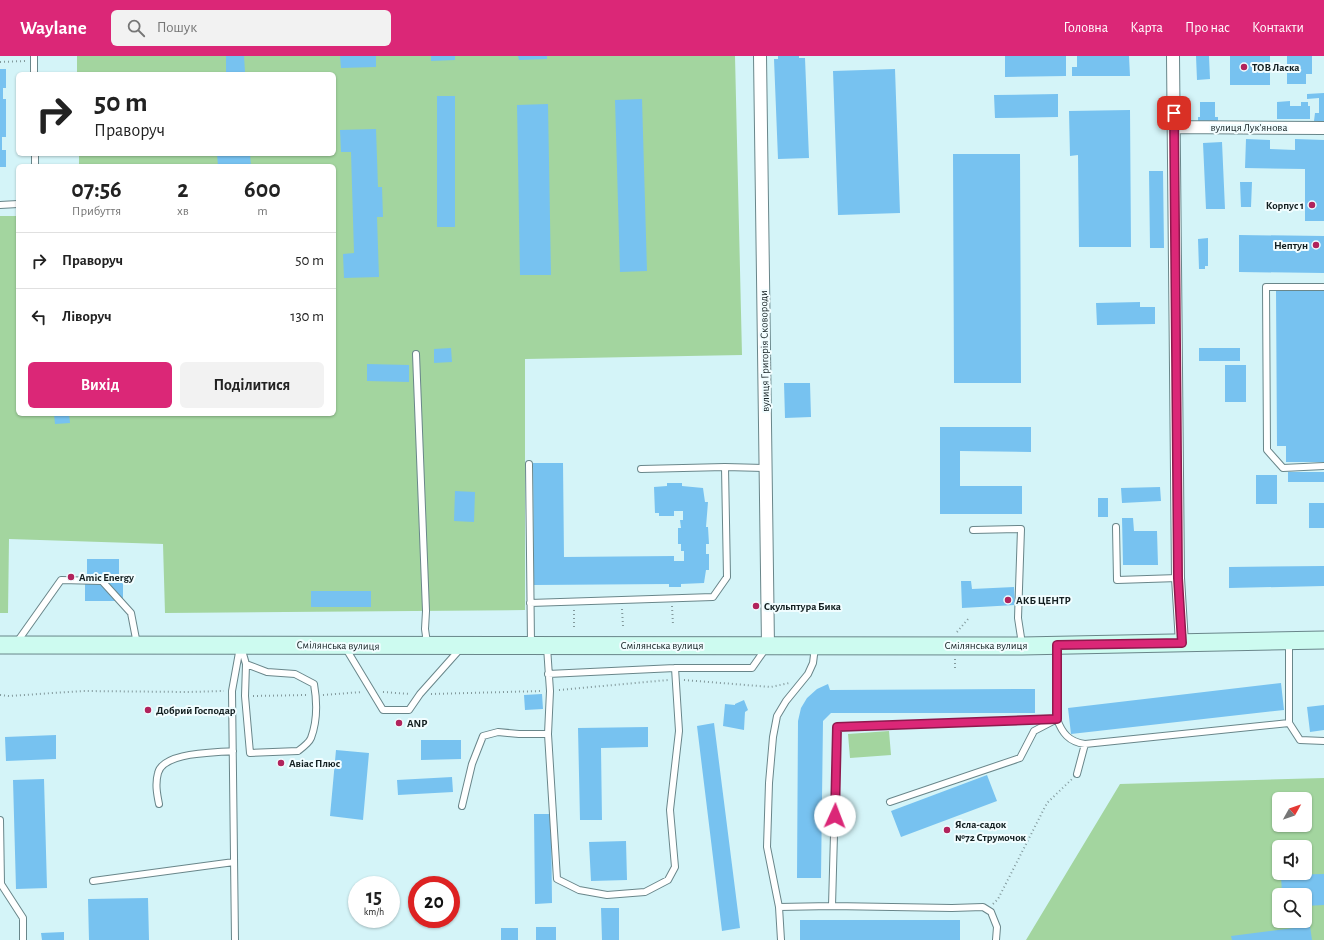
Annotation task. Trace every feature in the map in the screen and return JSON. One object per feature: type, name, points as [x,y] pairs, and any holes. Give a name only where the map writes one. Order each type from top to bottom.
[{"type":"main road","name":"Смілянська вулиця","points":[[7,645],[1022,646],[1324,640]]},
{"type":"street","name":"вулиця Григорія Сковороди","points":[[760,56],[768,646]]},
{"type":"street","points":[[1174,56],[1178,578],[1182,643]]},
{"type":"street","name":"вулиця Лукʼянова","points":[[1174,127],[1324,128]]},
{"type":"lane","points":[[34,58],[34,72]]},
{"type":"lane","points":[[0,205],[16,204]]},
{"type":"lane","points":[[1324,287],[1266,287],[1266,310],[1267,450],[1283,468],[1324,466]]},
{"type":"lane","points":[[416,354],[426,611],[425,629],[427,645]]},
{"type":"lane","points":[[529,464],[530,603],[539,645],[548,674],[550,691],[548,734],[557,879],[579,890],[607,895],[645,892],[668,880],[675,867],[670,810],[679,732],[675,668]]},
{"type":"lane","points":[[641,469],[725,467],[766,468]]},
{"type":"lane","points":[[530,603],[714,597],[727,577],[725,467]]},
{"type":"lane","points":[[1116,527],[1117,580],[1178,578]]},
{"type":"lane","points":[[973,530],[1021,529],[1018,618],[1022,646]]},
{"type":"lane","points":[[7,645],[60,580],[102,581],[132,613],[137,644]]},
{"type":"lane","points":[[1289,641],[1289,723],[1300,740],[1324,741]]},
{"type":"lane","points":[[240,645],[246,664],[245,696],[250,753],[298,751],[311,739],[315,718],[316,695],[314,684],[295,674],[267,672],[246,664]]},
{"type":"lane","points":[[235,940],[232,691],[240,645]]},
{"type":"lane","points":[[345,645],[383,710],[409,710],[420,694],[463,645]]},
{"type":"lane","points":[[781,940],[779,907],[767,847],[769,782],[773,736],[776,716],[808,674],[813,663],[816,645]]},
{"type":"lane","points":[[1057,645],[1057,719],[1060,729],[1067,737],[1076,743],[1084,744],[1289,723]]},
{"type":"lane","points":[[548,674],[675,668],[752,668],[768,646]]},
{"type":"lane","points":[[890,802],[1020,758],[1034,731],[1057,719]]},
{"type":"lane","points":[[832,906],[837,727],[1057,719]]},
{"type":"lane","points":[[462,806],[472,764],[484,736],[498,732],[548,734]]},
{"type":"lane","points":[[1077,774],[1084,744]]},
{"type":"lane","points":[[159,804],[156,787],[158,772],[165,763],[174,757],[232,751]]},
{"type":"lane","points":[[0,820],[1,884],[23,918],[23,940]]},
{"type":"lane","points":[[92,881],[234,862]]},
{"type":"lane","points":[[779,907],[983,907],[991,912],[997,927],[996,940]]},
{"type":"path","points":[[0,62],[34,58]]},
{"type":"path","points":[[671,598],[673,625]]},
{"type":"path","points":[[622,600],[623,626]]},
{"type":"path","points":[[574,602],[574,627]]},
{"type":"path","points":[[955,635],[968,619]]},
{"type":"path","points":[[955,657],[955,668]]},
{"type":"path","points":[[245,696],[316,695],[371,691],[420,694],[550,691],[675,679],[771,687],[793,682],[808,674]]},
{"type":"path","points":[[0,695],[8,696],[83,691],[232,691]]},
{"type":"path","points":[[987,909],[998,899],[1047,804],[1077,774]]},
{"type":"green space","points":[[77,56],[735,56],[742,355],[525,359],[525,610],[165,613],[163,544],[9,539],[8,613],[0,613],[0,216],[16,216],[16,416],[336,416],[336,164],[79,164],[79,156],[336,156],[336,72],[77,72]]},
{"type":"green space","points":[[889,731],[891,755],[850,758],[848,734]]},
{"type":"green space","points":[[1324,778],[1324,940],[1026,940],[1120,784]]},
{"type":"building","points":[[226,56],[244,56],[245,72],[226,72]]},
{"type":"building","points":[[340,56],[376,56],[376,67],[341,68]]},
{"type":"building","points":[[431,56],[455,56],[455,60],[431,61]]},
{"type":"building","points":[[518,56],[547,56],[547,59],[519,60]]},
{"type":"building","points":[[778,56],[799,56],[799,58],[805,58],[809,158],[778,159],[774,59],[778,59]]},
{"type":"building","points":[[1005,56],[1066,56],[1066,76],[1005,77]]},
{"type":"building","points":[[1077,56],[1129,56],[1130,76],[1072,76],[1072,67],[1077,67]]},
{"type":"building","points":[[1196,56],[1209,56],[1210,79],[1197,80]]},
{"type":"building","points":[[1230,56],[1270,56],[1270,85],[1230,85]]},
{"type":"building","points":[[1287,56],[1312,56],[1312,74],[1306,74],[1306,84],[1287,84]]},
{"type":"building","points":[[0,69],[6,69],[6,88],[3,88],[3,99],[6,99],[6,137],[2,137],[2,150],[6,150],[6,167],[0,167]]},
{"type":"building","points":[[895,69],[900,213],[838,215],[833,71]]},
{"type":"building","points":[[1324,93],[1324,121],[1314,121],[1315,113],[1319,113],[1319,98],[1307,99],[1307,94]]},
{"type":"building","points":[[1058,94],[1058,117],[995,118],[994,95]]},
{"type":"building","points":[[437,96],[455,96],[455,227],[437,227]]},
{"type":"building","points":[[642,99],[647,271],[620,272],[615,100]]},
{"type":"building","points":[[1290,101],[1290,106],[1301,106],[1301,102],[1308,102],[1308,106],[1310,106],[1310,119],[1277,119],[1277,102]]},
{"type":"building","points":[[1200,102],[1215,102],[1215,117],[1218,117],[1218,125],[1198,125],[1198,117],[1200,117]]},
{"type":"building","points":[[548,104],[551,275],[520,275],[517,105]]},
{"type":"building","points":[[1130,110],[1131,247],[1079,247],[1078,155],[1070,156],[1069,111]]},
{"type":"building","points":[[376,129],[378,187],[382,187],[383,217],[377,217],[379,277],[344,278],[343,254],[354,253],[351,152],[341,152],[340,130]]},
{"type":"building","points":[[1246,139],[1270,140],[1270,149],[1295,150],[1295,139],[1324,140],[1324,221],[1305,221],[1305,169],[1245,168]]},
{"type":"building","points":[[1222,142],[1225,209],[1206,209],[1203,143]]},
{"type":"building","points":[[953,154],[1020,154],[1021,383],[954,383]]},
{"type":"building","points":[[217,156],[250,156],[251,164],[218,164]]},
{"type":"building","points":[[1149,171],[1163,171],[1164,248],[1150,248]]},
{"type":"building","points":[[1240,182],[1252,182],[1251,207],[1241,207]]},
{"type":"building","points":[[1239,235],[1324,236],[1324,273],[1239,272]]},
{"type":"building","points":[[1208,238],[1208,266],[1205,266],[1205,269],[1199,269],[1198,239]]},
{"type":"building","points":[[1276,291],[1324,291],[1324,462],[1286,462],[1286,446],[1277,446]]},
{"type":"building","points":[[1140,302],[1140,307],[1155,307],[1155,324],[1097,325],[1096,303]]},
{"type":"building","points":[[451,348],[452,362],[434,363],[434,349]]},
{"type":"building","points":[[1199,348],[1240,348],[1240,361],[1199,361]]},
{"type":"building","points":[[367,364],[409,365],[409,382],[367,381]]},
{"type":"building","points":[[1225,365],[1246,365],[1246,402],[1225,402]]},
{"type":"building","points":[[784,383],[810,383],[811,417],[785,418]]},
{"type":"building","points":[[54,416],[69,416],[70,423],[55,424]]},
{"type":"building","points":[[940,427],[1031,427],[1031,452],[960,451],[960,486],[1022,486],[1022,514],[940,514]]},
{"type":"building","points":[[533,463],[563,463],[564,557],[674,556],[674,561],[684,561],[684,551],[681,551],[681,544],[678,544],[678,528],[681,528],[680,520],[683,520],[683,511],[674,511],[674,516],[659,516],[659,513],[655,513],[654,487],[667,486],[667,483],[682,483],[682,486],[703,488],[705,502],[708,502],[706,527],[708,527],[709,544],[706,544],[706,554],[709,554],[709,570],[706,570],[704,583],[681,584],[681,587],[669,587],[669,584],[534,585]]},
{"type":"building","points":[[1288,472],[1324,472],[1324,482],[1288,482]]},
{"type":"building","points":[[1256,475],[1277,475],[1277,504],[1256,504]]},
{"type":"building","points":[[1160,487],[1161,501],[1122,503],[1121,488]]},
{"type":"building","points":[[455,491],[475,492],[474,522],[454,521]]},
{"type":"building","points":[[1098,498],[1108,498],[1108,517],[1098,517]]},
{"type":"building","points":[[1309,503],[1324,503],[1324,528],[1309,528]]},
{"type":"building","points":[[1122,518],[1133,518],[1134,531],[1157,531],[1158,565],[1123,565]]},
{"type":"building","points":[[87,559],[119,559],[119,574],[108,574],[108,583],[123,583],[123,601],[85,601],[85,584],[91,584],[90,574],[87,574]]},
{"type":"building","points":[[1324,566],[1324,586],[1229,588],[1229,567]]},
{"type":"building","points":[[961,581],[971,581],[972,589],[1014,587],[1015,605],[962,608]]},
{"type":"building","points":[[311,591],[371,591],[371,607],[311,607]]},
{"type":"building","points":[[1281,683],[1284,710],[1071,734],[1068,708]]},
{"type":"building","points":[[828,684],[830,690],[1035,689],[1035,713],[831,713],[823,721],[821,878],[797,878],[798,721],[801,708],[807,698],[817,689]]},
{"type":"building","points":[[542,694],[543,709],[525,710],[524,695]]},
{"type":"building","points":[[744,700],[748,710],[745,712],[744,730],[723,726],[725,704],[735,705]]},
{"type":"building","points":[[1324,705],[1324,730],[1310,732],[1307,707]]},
{"type":"building","points":[[714,723],[740,928],[722,931],[697,726]]},
{"type":"building","points":[[648,727],[648,747],[601,748],[602,820],[580,820],[578,728]]},
{"type":"building","points":[[56,735],[56,759],[6,761],[5,737]]},
{"type":"building","points":[[421,740],[461,740],[461,759],[421,760]]},
{"type":"building","points":[[336,750],[369,753],[363,820],[330,816]]},
{"type":"building","points":[[987,775],[997,801],[901,837],[891,811]]},
{"type":"building","points":[[452,777],[453,792],[398,795],[397,780]]},
{"type":"building","points":[[44,779],[47,888],[16,889],[13,780]]},
{"type":"building","points":[[534,814],[551,814],[552,903],[535,904]]},
{"type":"building","points":[[626,841],[627,880],[591,881],[589,842]]},
{"type":"building","points":[[1312,874],[1324,874],[1324,905],[1312,906],[1312,888],[1282,888],[1281,880],[1312,880]]},
{"type":"building","points":[[148,898],[149,940],[89,940],[88,899]]},
{"type":"building","points":[[601,908],[619,908],[619,940],[602,940]]},
{"type":"building","points":[[800,920],[960,920],[960,940],[800,940]]},
{"type":"building","points":[[536,927],[556,927],[556,940],[536,940]]},
{"type":"building","points":[[501,928],[518,928],[518,940],[501,940]]},
{"type":"building","points":[[1294,928],[1310,928],[1312,940],[1232,940],[1231,936]]},
{"type":"building","points":[[64,932],[64,940],[42,940],[41,933]]},
{"type":"place","name":"ТОВ Ласка","points":[[1244,67]]},
{"type":"place","name":"Корпус 1","points":[[1312,205]]},
{"type":"place","name":"Нептун","points":[[1316,245]]},
{"type":"place","name":"Amic Energy","points":[[71,577]]},
{"type":"place","name":"АКБ ЦЕНТР","points":[[1008,600]]},
{"type":"place","name":"Cкульптура Бика","points":[[756,606]]},
{"type":"place","name":"Добрий Господар","points":[[148,710]]},
{"type":"place","name":"ANP","points":[[399,723]]},
{"type":"place","name":"Авіас Плюс","points":[[281,763]]},
{"type":"place","name":"Ясла-садок №72 Струмочок","points":[[947,830]]},
{"type":"route","points":[[835,816],[837,727],[1057,719],[1057,645],[1182,643],[1178,578],[1174,113]]}]
